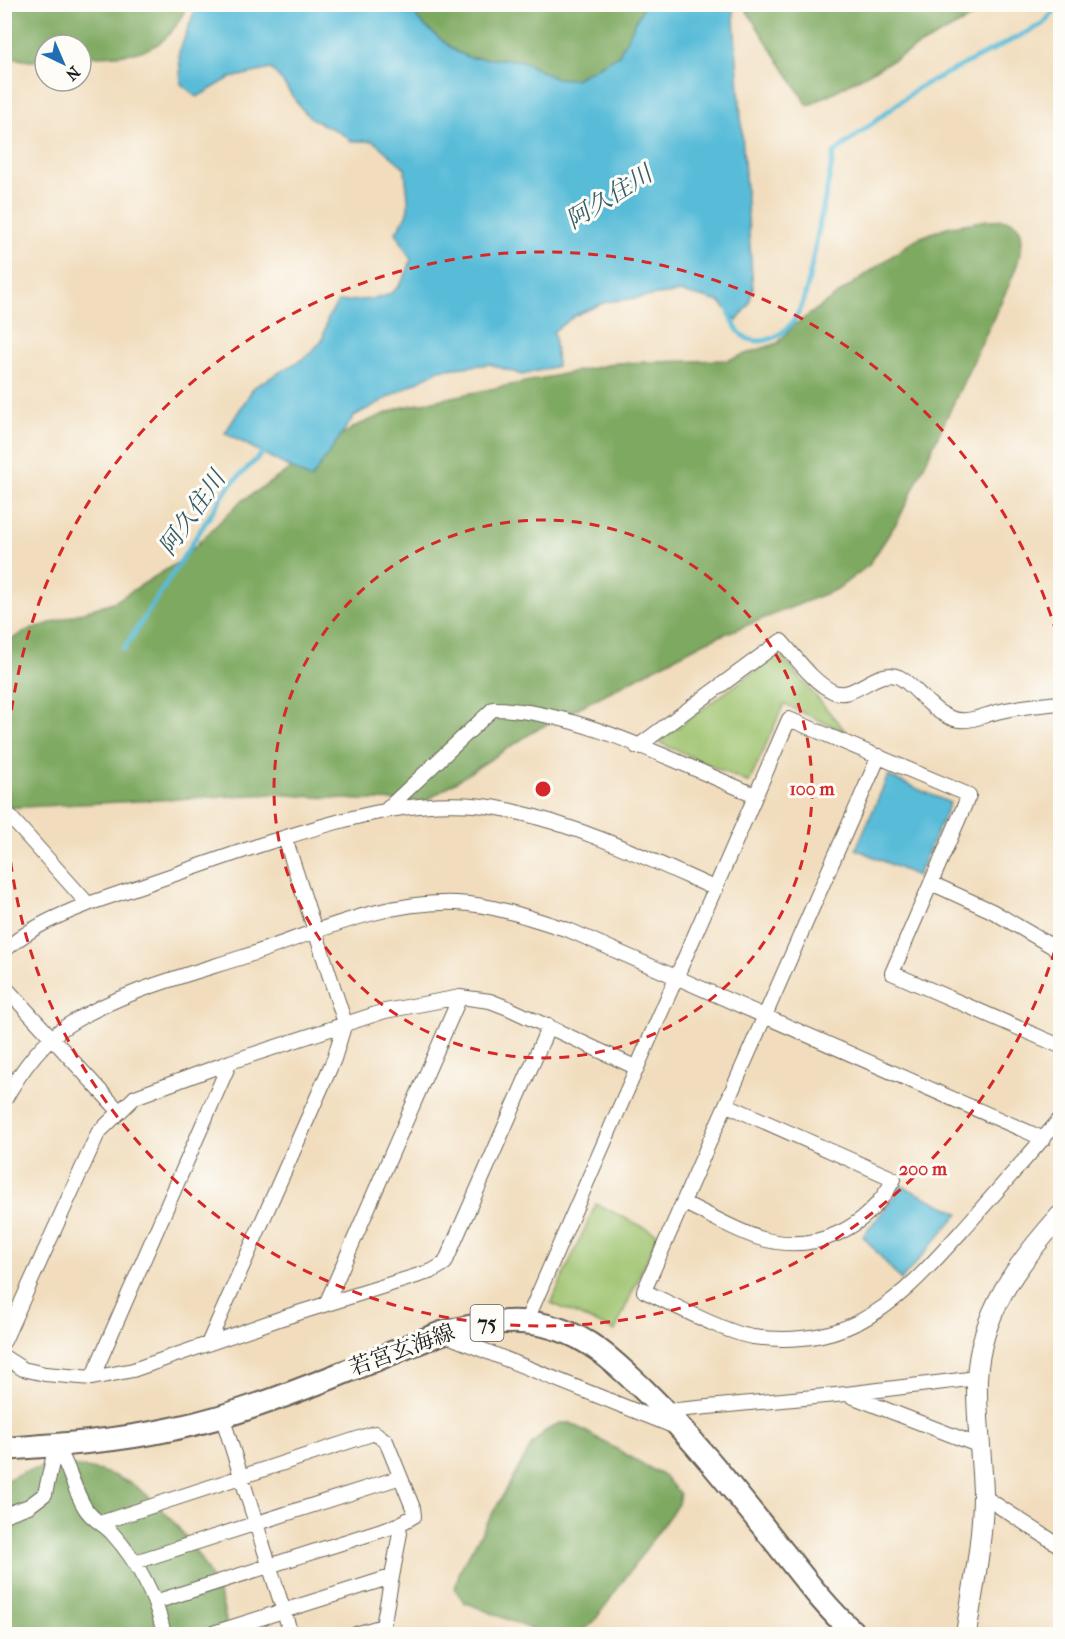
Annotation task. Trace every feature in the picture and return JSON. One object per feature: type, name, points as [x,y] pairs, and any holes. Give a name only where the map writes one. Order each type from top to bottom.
[{"type":"main road","name":"若宮玄海線","points":[[4,1449],[56,1445],[162,1431],[222,1416],[442,1334],[503,1320],[556,1328],[598,1349],[684,1430],[819,1598],[855,1635]]},
{"type":"street","points":[[637,747],[781,641],[822,685],[836,693],[850,691],[885,676],[898,677],[940,713],[954,720],[969,722],[998,711],[1060,703]]},
{"type":"street","points":[[388,808],[493,709],[523,709],[586,726],[755,795]]},
{"type":"street","points":[[526,1322],[789,719],[969,795],[892,973],[1060,1046]]},
{"type":"street","points":[[879,756],[644,1291],[751,1336],[788,1338],[822,1335],[851,1326],[890,1305],[921,1276],[1060,1119]]},
{"type":"street","points":[[4,951],[18,938],[53,918],[88,904],[333,822],[388,808],[455,805],[507,810],[567,827],[633,852],[716,889]]},
{"type":"street","points":[[4,810],[88,904]]},
{"type":"street","points":[[208,1344],[334,1059],[345,1023],[285,838]]},
{"type":"street","points":[[931,883],[992,911],[1060,951]]},
{"type":"street","points":[[4,1101],[17,1077],[52,1037],[68,1025],[134,993],[382,909],[457,903],[512,912],[571,931],[1044,1138]]},
{"type":"street","points":[[4,986],[119,1111]]},
{"type":"street","points":[[4,1341],[98,1133],[119,1111],[144,1093],[345,1023],[385,1011],[460,997],[490,1001],[637,1068]]},
{"type":"street","points":[[326,1304],[460,997]]},
{"type":"street","points":[[4,1357],[23,1369],[93,1378],[133,1371],[326,1304],[432,1271],[445,1263],[549,1026]]},
{"type":"street","points":[[93,1378],[230,1062]]},
{"type":"street","points":[[684,1203],[759,1238],[804,1243],[843,1233],[862,1220],[884,1198],[894,1179],[727,1105]]},
{"type":"street","points":[[966,1635],[983,1496],[977,1378],[988,1324],[997,1300],[1024,1258],[1060,1216]]},
{"type":"street","points":[[442,1334],[684,1430]]},
{"type":"street","points":[[666,1412],[977,1378]]},
{"type":"street","points":[[846,1394],[980,1446]]},
{"type":"street","points":[[222,1416],[291,1635]]},
{"type":"street","points":[[100,1523],[375,1433],[386,1441],[398,1478],[414,1513],[410,1521],[155,1602]]},
{"type":"street","points":[[4,1515],[29,1506],[45,1494],[56,1445]]},
{"type":"street","points":[[56,1445],[66,1460],[85,1509],[110,1531],[135,1562],[155,1602],[164,1635]]},
{"type":"street","points":[[135,1562],[398,1478]]},
{"type":"street","points":[[983,1496],[1060,1546]]},
{"type":"street","points":[[356,1635],[383,1626],[400,1533],[398,1526]]},
{"type":"street","points":[[210,1635],[391,1577]]},
{"type":"green space","points":[[5,4],[187,5],[168,36],[157,45],[144,50],[93,56],[93,33],[33,33],[33,61],[5,57]]},
{"type":"green space","points":[[411,5],[644,5],[619,55],[575,79],[554,78],[520,60],[470,58],[455,51],[419,21]]},
{"type":"green space","points":[[743,5],[990,5],[965,21],[808,106]]},
{"type":"green space","points":[[988,220],[1008,220],[1016,224],[1020,231],[1021,250],[1012,278],[899,519],[869,565],[837,589],[705,642],[536,730],[426,801],[359,800],[274,794],[5,808],[4,643],[27,631],[116,601],[180,561],[240,502],[356,426],[399,408],[617,363],[728,360],[778,343],[793,326],[916,239],[947,227]]},
{"type":"green space","points":[[779,653],[847,733],[784,704],[749,783],[658,742]]},
{"type":"green space","points":[[596,1204],[658,1234],[615,1331],[551,1303]]},
{"type":"green space","points":[[559,1423],[571,1423],[664,1476],[680,1494],[678,1504],[593,1623],[579,1634],[543,1634],[464,1602],[455,1589],[460,1570],[533,1443],[544,1432]]},
{"type":"green space","points":[[50,1466],[80,1467],[106,1473],[126,1481],[159,1506],[193,1547],[207,1571],[225,1615],[226,1634],[5,1634],[5,1481],[23,1472]]},
{"type":"water","points":[[411,4],[419,21],[455,51],[470,58],[520,60],[554,78],[575,79],[619,55],[644,5],[733,5],[753,290],[748,306],[737,321],[720,302],[681,292],[606,302],[576,315],[554,331],[557,366],[522,375],[490,364],[439,370],[354,416],[311,479],[225,433],[254,387],[306,357],[322,341],[328,317],[338,302],[385,296],[400,285],[411,260],[396,232],[408,208],[405,168],[373,141],[351,141],[341,133],[310,117],[271,69],[230,78],[197,97],[181,84],[179,52],[197,5]]},
{"type":"water","points":[[888,776],[950,803],[917,876],[856,849]]},
{"type":"water","points":[[898,1184],[959,1213],[901,1280],[863,1236],[896,1195]]},
{"type":"waterway","name":"阿久住川","points":[[728,309],[739,332],[754,341],[775,337],[788,327],[799,311],[810,276],[834,153],[918,88],[1043,24],[1060,5]]},
{"type":"waterway","name":"阿久住川","points":[[124,649],[229,486],[267,449]]}]
